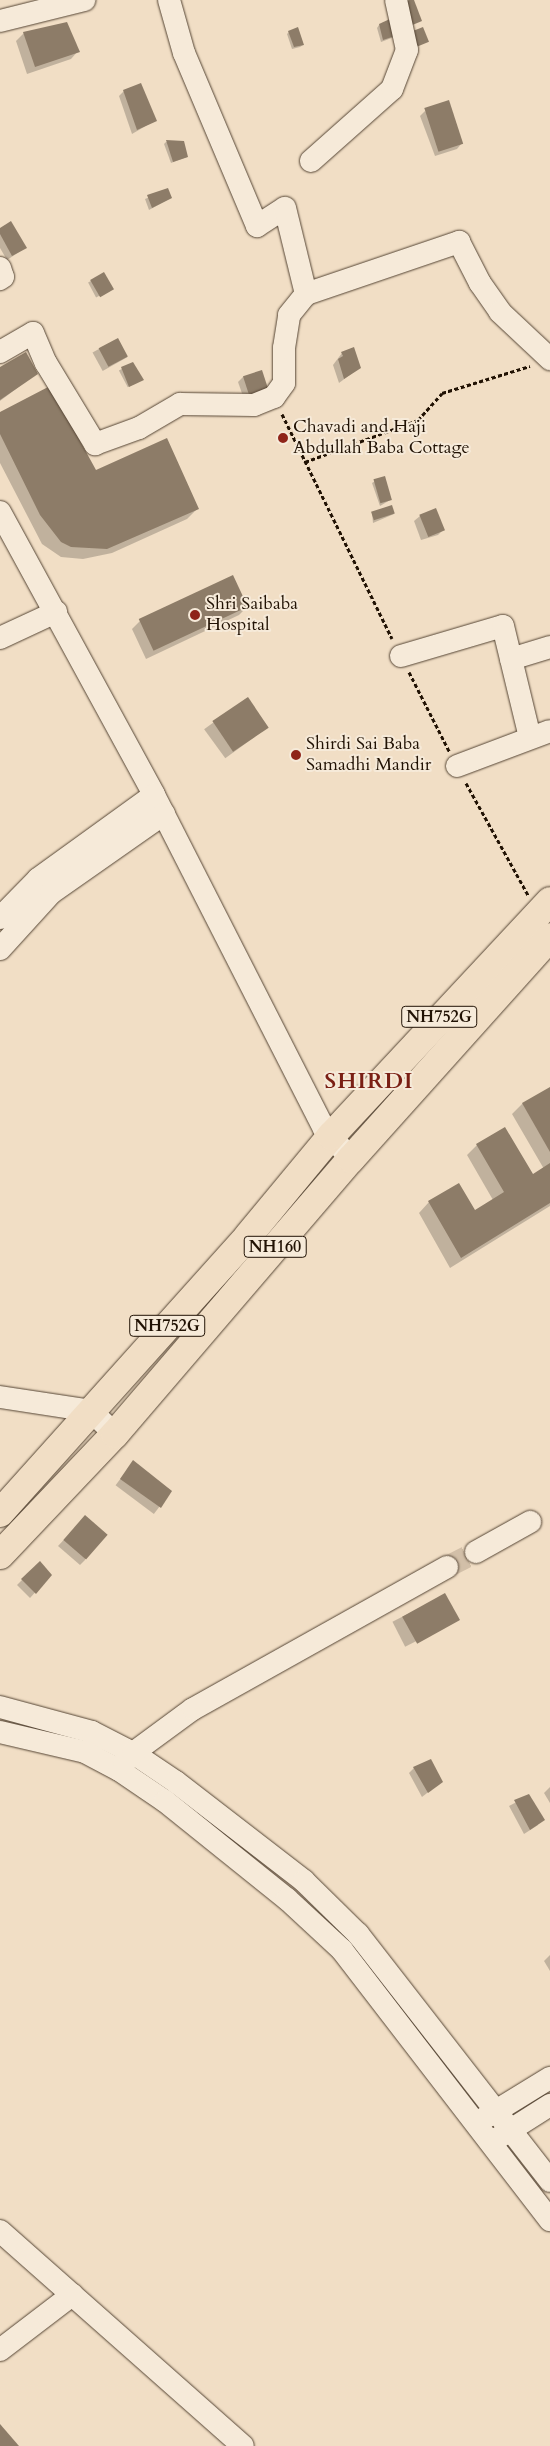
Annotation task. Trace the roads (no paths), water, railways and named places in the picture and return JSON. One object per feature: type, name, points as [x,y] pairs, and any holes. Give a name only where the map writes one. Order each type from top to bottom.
[{"type":"highway","name":"NH752G","points":[[0,1513],[249,1235],[331,1136],[550,901]]},
{"type":"highway","name":"NH160","points":[[0,1555],[115,1434],[351,1159],[550,937]]},
{"type":"street","points":[[0,21],[84,0]]},
{"type":"street","points":[[169,0],[184,53],[257,226],[285,208],[306,294]]},
{"type":"street","points":[[311,161],[392,89],[408,50],[396,0]]},
{"type":"street","points":[[0,352],[32,333],[46,362],[95,444],[139,428],[180,404],[254,406],[274,397],[284,383],[284,348],[289,315],[306,294],[459,242],[480,283],[500,312],[550,359]]},
{"type":"street","points":[[0,268],[3,277],[0,279]]},
{"type":"street","points":[[0,512],[159,804],[324,1128],[351,1159]]},
{"type":"street","points":[[0,638],[56,612]]},
{"type":"street","points":[[401,656],[503,626],[512,660],[540,735],[457,766]]},
{"type":"street","points":[[512,660],[550,647]]},
{"type":"street","points":[[0,918],[38,879],[159,804]]},
{"type":"street","points":[[0,949],[52,893],[159,804]]},
{"type":"street","points":[[0,1397],[91,1412],[115,1434]]},
{"type":"street","points":[[476,1552],[530,1522]]},
{"type":"street","points":[[126,1762],[194,1709],[447,1567]]},
{"type":"street","points":[[0,1707],[92,1732],[188,1819],[287,1899],[342,1950],[550,2220]]},
{"type":"street","points":[[0,1732],[126,1762],[176,1782],[304,1881],[358,1934],[550,2181]]},
{"type":"street","points":[[477,2125],[494,2110],[550,2078]]},
{"type":"street","points":[[491,2144],[509,2129],[550,2105]]},
{"type":"street","points":[[0,2231],[243,2446]]},
{"type":"street","points":[[0,2350],[72,2295]]},
{"type":"tunnel","points":[[447,1567],[476,1552]]},
{"type":"place","name":"Chavadi and Haji Abdullah Baba Cottage","points":[[283,438]]},
{"type":"place","name":"Shri Saibaba Hospital","points":[[195,615]]},
{"type":"place","name":"Shirdi Sai Baba Samadhi Mandir","points":[[296,755]]},
{"type":"district","name":"SHIRDI","points":[[369,1082]]}]
